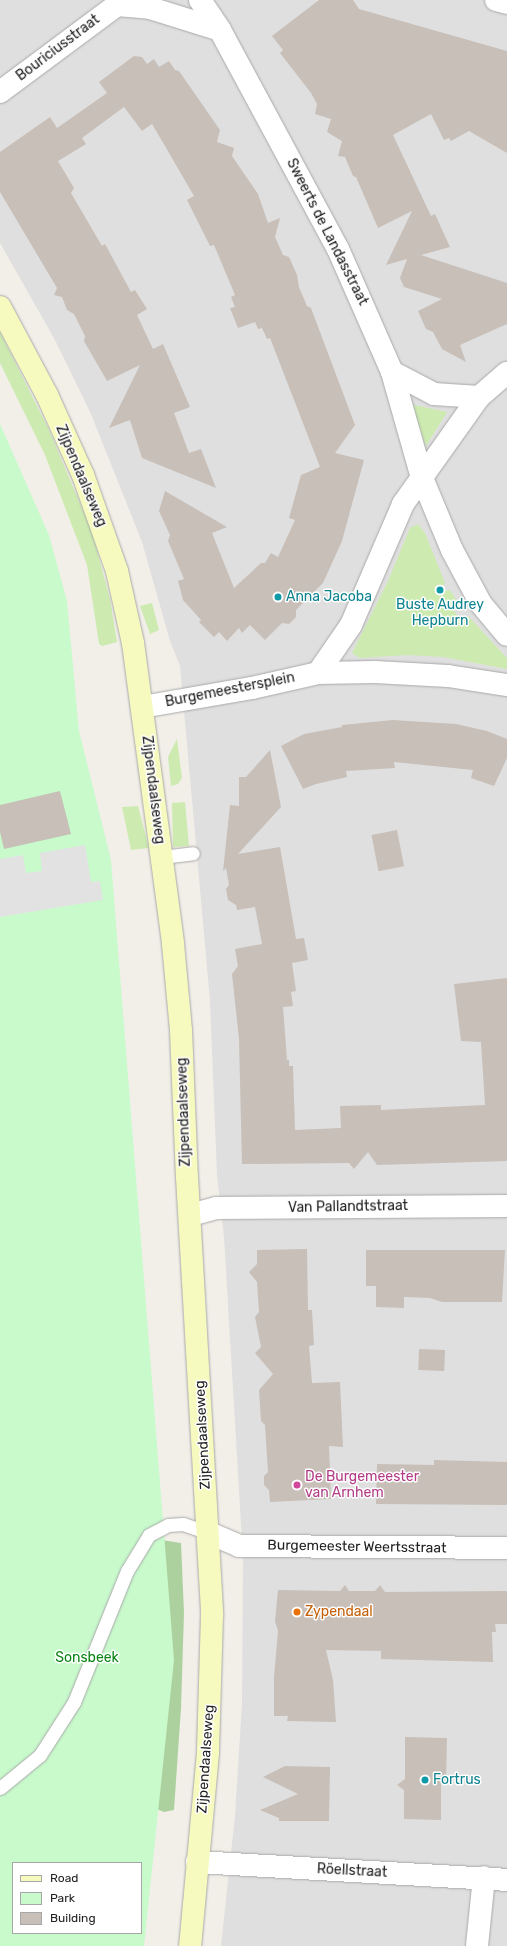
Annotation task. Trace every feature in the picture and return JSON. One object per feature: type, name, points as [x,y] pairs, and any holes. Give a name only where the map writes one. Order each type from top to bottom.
[{"type":"main road","name":"Zijpendaalseweg","points":[[0,306],[56,415],[84,475],[107,538],[133,643],[162,857],[181,1030],[190,1215],[209,1533],[211,1685],[208,1753],[190,1946]]},
{"type":"street","name":"Sweerts de Landasstraat","points":[[200,0],[220,30],[338,249],[392,372],[422,478]]},
{"type":"street","points":[[496,0],[507,4]]},
{"type":"street","name":"Bouriciusstraat","points":[[0,92],[118,2],[150,8],[220,30]]},
{"type":"street","points":[[392,372],[434,394],[479,397]]},
{"type":"street","points":[[318,673],[351,625],[403,504],[479,397],[507,373]]},
{"type":"street","points":[[422,478],[452,550],[481,604],[507,635]]},
{"type":"street","name":"Burgemeestersplein","points":[[142,707],[252,688],[318,673],[374,672],[448,676],[507,685]]},
{"type":"street","name":"Van Pallandtstraat","points":[[190,1215],[216,1208],[507,1206]]},
{"type":"street","name":"Burgemeester Weertsstraat","points":[[209,1533],[239,1546],[507,1548]]},
{"type":"street","name":"Röellstraat","points":[[197,1862],[484,1877],[507,1880]]},
{"type":"street","points":[[477,1946],[484,1877]]},
{"type":"lane","points":[[162,857],[193,853]]},
{"type":"lane","points":[[0,1788],[40,1755],[74,1702],[127,1571],[150,1535],[168,1525],[183,1524],[209,1533]]},
{"type":"shaded area","points":[[0,0],[507,0],[507,1946],[221,1946],[235,1816],[242,1703],[243,1558],[224,1237],[217,1175],[210,1001],[180,666],[170,641],[142,542],[91,414],[55,340],[0,243]]},
{"type":"shaded area","points":[[85,845],[91,882],[100,881],[103,900],[0,917],[0,859],[23,855],[26,873],[42,871],[40,853]]},
{"type":"green space","points":[[0,332],[49,430],[92,532],[110,599],[117,642],[102,646],[99,644],[87,565],[45,455],[0,363]]},
{"type":"green space","points":[[410,404],[447,412],[426,446]]},
{"type":"green space","name":"Sonsbeek","points":[[0,424],[49,535],[67,601],[79,731],[111,860],[174,1660],[144,1946],[0,1946]]},
{"type":"green space","points":[[418,524],[425,533],[445,583],[439,592],[450,590],[460,606],[454,611],[461,620],[468,616],[507,658],[507,669],[443,657],[409,655],[360,658],[352,653],[388,581],[410,528]]},
{"type":"green space","points":[[152,603],[159,630],[150,634],[140,606]]},
{"type":"green space","points":[[177,739],[182,778],[178,784],[171,786],[168,757]]},
{"type":"green space","points":[[185,802],[189,846],[173,847],[172,803]]},
{"type":"green space","points":[[138,806],[149,848],[131,850],[122,807]]},
{"type":"green space","points":[[162,1540],[181,1543],[184,1613],[181,1708],[174,1810],[164,1812],[154,1808]]},
{"type":"building","points":[[319,0],[353,0],[359,9],[507,51],[507,153],[469,131],[451,141],[449,138],[444,140],[431,114],[393,135],[431,216],[435,214],[450,247],[421,255],[507,283],[507,324],[460,345],[466,362],[442,349],[433,332],[426,329],[418,311],[442,299],[404,287],[400,278],[407,259],[386,265],[412,211],[378,228],[356,177],[353,176],[345,157],[338,156],[342,141],[327,132],[331,119],[315,114],[317,104],[311,93],[280,53],[283,50],[272,36]]},
{"type":"building","points":[[134,56],[142,57],[147,64],[154,59],[159,67],[169,61],[175,70],[179,71],[220,130],[217,142],[234,148],[232,156],[258,194],[268,223],[280,218],[275,237],[283,255],[289,257],[297,275],[299,287],[307,306],[311,308],[355,425],[335,453],[364,460],[342,541],[323,583],[296,610],[296,617],[289,624],[282,623],[265,640],[250,625],[242,633],[239,628],[227,641],[219,632],[214,637],[199,622],[201,620],[183,600],[178,581],[184,579],[168,541],[170,535],[159,511],[165,491],[227,527],[212,533],[234,588],[261,563],[265,563],[271,553],[278,557],[295,520],[289,518],[301,475],[320,467],[270,338],[267,339],[262,328],[258,329],[255,322],[238,328],[230,308],[235,307],[231,297],[235,295],[214,245],[210,246],[187,200],[194,196],[152,124],[142,131],[124,107],[82,138],[86,144],[58,161],[74,188],[71,193],[102,246],[105,244],[131,292],[135,290],[147,309],[137,315],[153,349],[163,344],[190,407],[174,413],[189,453],[201,449],[216,488],[142,458],[130,420],[109,428],[140,365],[107,381],[84,341],[85,336],[74,314],[67,310],[62,297],[54,295],[57,288],[0,192],[0,152],[50,117],[57,128],[107,93],[99,82]]},
{"type":"building","points":[[393,720],[456,724],[487,731],[507,739],[507,758],[494,786],[471,778],[473,770],[394,762],[395,768],[346,771],[347,777],[316,784],[303,789],[281,746],[304,734],[342,727],[342,725]]},
{"type":"building","points":[[270,750],[281,807],[238,854],[280,847],[296,939],[304,938],[308,960],[292,963],[296,991],[291,992],[293,1006],[283,1007],[287,1060],[289,1060],[289,1066],[293,1066],[295,1130],[341,1128],[340,1106],[381,1105],[381,1110],[485,1105],[481,1042],[461,1041],[454,984],[507,978],[507,1161],[377,1165],[368,1152],[354,1169],[349,1163],[242,1164],[239,1039],[232,974],[238,966],[235,949],[262,944],[255,907],[237,910],[236,905],[228,900],[226,889],[229,885],[226,868],[223,871],[230,805],[239,806],[239,777],[246,777]]},
{"type":"building","points":[[60,791],[71,834],[4,849],[0,832],[0,805]]},
{"type":"building","points":[[397,830],[404,866],[379,871],[371,835]]},
{"type":"building","points":[[307,1249],[308,1310],[312,1310],[314,1345],[309,1346],[312,1383],[340,1382],[343,1447],[329,1446],[331,1499],[270,1502],[269,1490],[264,1485],[264,1476],[268,1472],[265,1425],[261,1421],[259,1390],[273,1374],[255,1353],[261,1347],[255,1317],[259,1312],[257,1282],[249,1272],[257,1264],[257,1250]]},
{"type":"building","points":[[366,1250],[505,1250],[502,1302],[442,1302],[430,1298],[404,1297],[404,1308],[376,1307],[376,1286],[366,1286]]},
{"type":"building","points":[[419,1349],[445,1350],[444,1371],[418,1370]]},
{"type":"building","points":[[434,1460],[507,1462],[507,1505],[376,1504],[377,1464],[434,1465]]},
{"type":"building","points":[[345,1585],[349,1591],[375,1591],[380,1585],[385,1592],[507,1591],[507,1624],[495,1624],[496,1632],[492,1632],[493,1662],[381,1659],[381,1651],[326,1650],[333,1680],[336,1722],[287,1721],[288,1716],[274,1716],[274,1677],[278,1631],[275,1621],[278,1590],[340,1591]]},
{"type":"building","name":"Fortrus","points":[[405,1737],[447,1738],[446,1782],[441,1782],[441,1820],[404,1819],[404,1790],[397,1785],[405,1779]]},
{"type":"building","points":[[285,1766],[330,1767],[329,1821],[279,1821],[279,1818],[260,1810],[298,1794],[263,1777]]},
{"type":"place","name":"Buste Audrey Hepburn","points":[[440,590]]},
{"type":"place","name":"Anna Jacoba","points":[[278,597]]},
{"type":"place","name":"De Burgemeester van Arnhem","points":[[297,1485]]},
{"type":"place","name":"Zypendaal","points":[[297,1612]]},
{"type":"place","name":"Fortrus","points":[[425,1780]]}]
